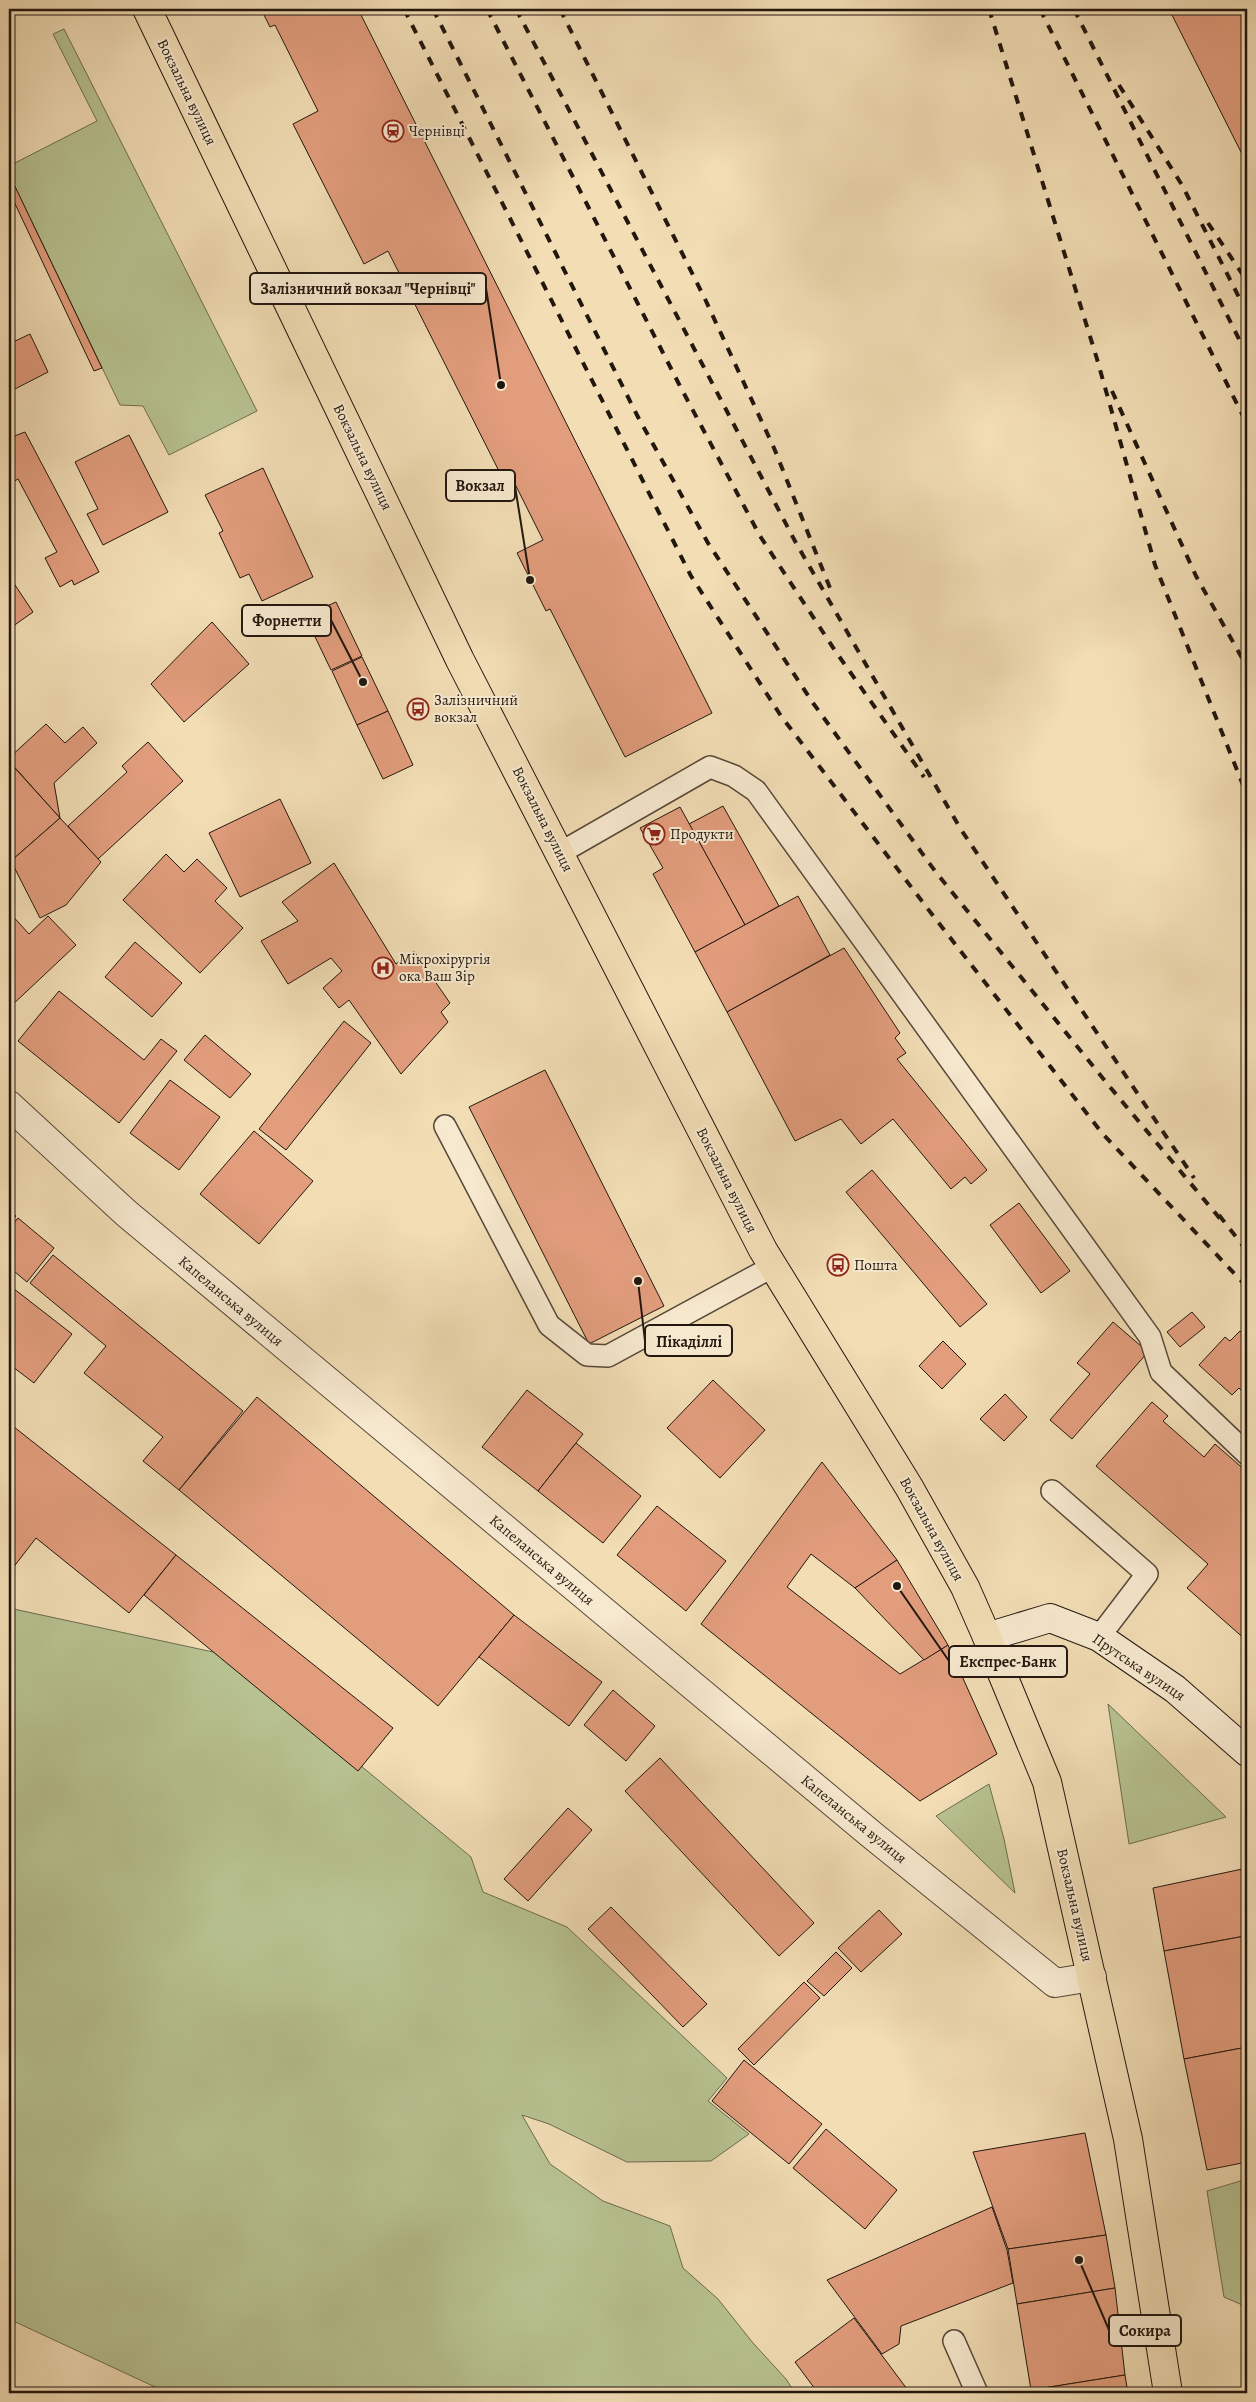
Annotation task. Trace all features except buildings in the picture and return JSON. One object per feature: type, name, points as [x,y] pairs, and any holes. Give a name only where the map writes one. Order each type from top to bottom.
[{"type":"main road","name":"Вокзальна вулиця","points":[[147,9],[460,660],[772,1267],[909,1487],[965,1587],[987,1637],[1048,1782],[1128,2138],[1168,2393]]},
{"type":"street","name":"Капеланська вулиця","points":[[9,1105],[126,1213],[872,1835],[1055,1983],[1092,1976]]},
{"type":"street","name":"Прутська вулиця","points":[[987,1637],[1050,1618],[1099,1637],[1176,1689],[1247,1752]]},
{"type":"lane","points":[[560,853],[710,767],[734,776],[756,791],[1150,1337],[1161,1372],[1247,1454]]},
{"type":"lane","points":[[445,1126],[548,1325],[588,1355],[608,1356],[772,1267]]},
{"type":"lane","points":[[1052,1491],[1147,1574],[1099,1637]]},
{"type":"lane","points":[[954,2341],[977,2393]]},
{"type":"green space","points":[[64,29],[257,411],[169,455],[143,406],[120,405],[9,174],[9,166],[97,121],[53,34]]},
{"type":"green space","points":[[9,1608],[227,1655],[471,1857],[483,1892],[567,1927],[727,2078],[708,2101],[749,2134],[711,2161],[627,2162],[549,2124],[522,2115],[550,2164],[603,2201],[670,2226],[683,2268],[718,2299],[753,2343],[786,2379],[795,2393],[168,2393],[9,2319]]},
{"type":"green space","points":[[1108,1704],[1226,1817],[1129,1844]]},
{"type":"green space","points":[[989,1784],[1004,1839],[1015,1893],[936,1816]]},
{"type":"green space","points":[[1247,2179],[1247,2307],[1224,2297],[1207,2191]]},
{"type":"railway","points":[[404,9],[691,576],[781,716],[1102,1133],[1247,1287]]},
{"type":"railway","points":[[433,9],[638,417],[708,543],[813,703],[935,871],[1110,1087],[1222,1221]]},
{"type":"railway","points":[[487,9],[681,388],[760,536],[836,652],[924,777]]},
{"type":"railway","points":[[516,9],[796,543],[960,828],[1194,1178]]},
{"type":"railway","points":[[560,9],[705,299],[774,448],[830,588]]},
{"type":"railway","points":[[989,9],[1097,359],[1155,565],[1247,795]]},
{"type":"railway","points":[[1040,9],[1247,424]]},
{"type":"railway","points":[[1074,9],[1247,355]]},
{"type":"railway","points":[[1119,85],[1182,185],[1247,313]]},
{"type":"railway","points":[[1208,223],[1247,281]]},
{"type":"railway","points":[[1112,391],[1196,576],[1247,667]]},
{"type":"railway","points":[[1219,1215],[1247,1251]]},
{"type":"place","name":"Чернівці","points":[[393,131]]},
{"type":"place","name":"Залізничний вокзал \"Чернівці\"","points":[[501,385]]},
{"type":"place","name":"Вокзал","points":[[530,580]]},
{"type":"place","name":"Форнетти","points":[[363,682]]},
{"type":"place","name":"Залізничний вокзал","points":[[418,709]]},
{"type":"place","name":"Продукти","points":[[654,834]]},
{"type":"place","name":"Мікрохірургія ока Ваш Зір","points":[[383,968]]},
{"type":"place","name":"Пошта","points":[[838,1265]]},
{"type":"place","name":"Пікаділлі","points":[[638,1281]]},
{"type":"place","name":"Eкспрес-Банк","points":[[897,1586]]},
{"type":"place","name":"Сокира","points":[[1079,2260]]}]
